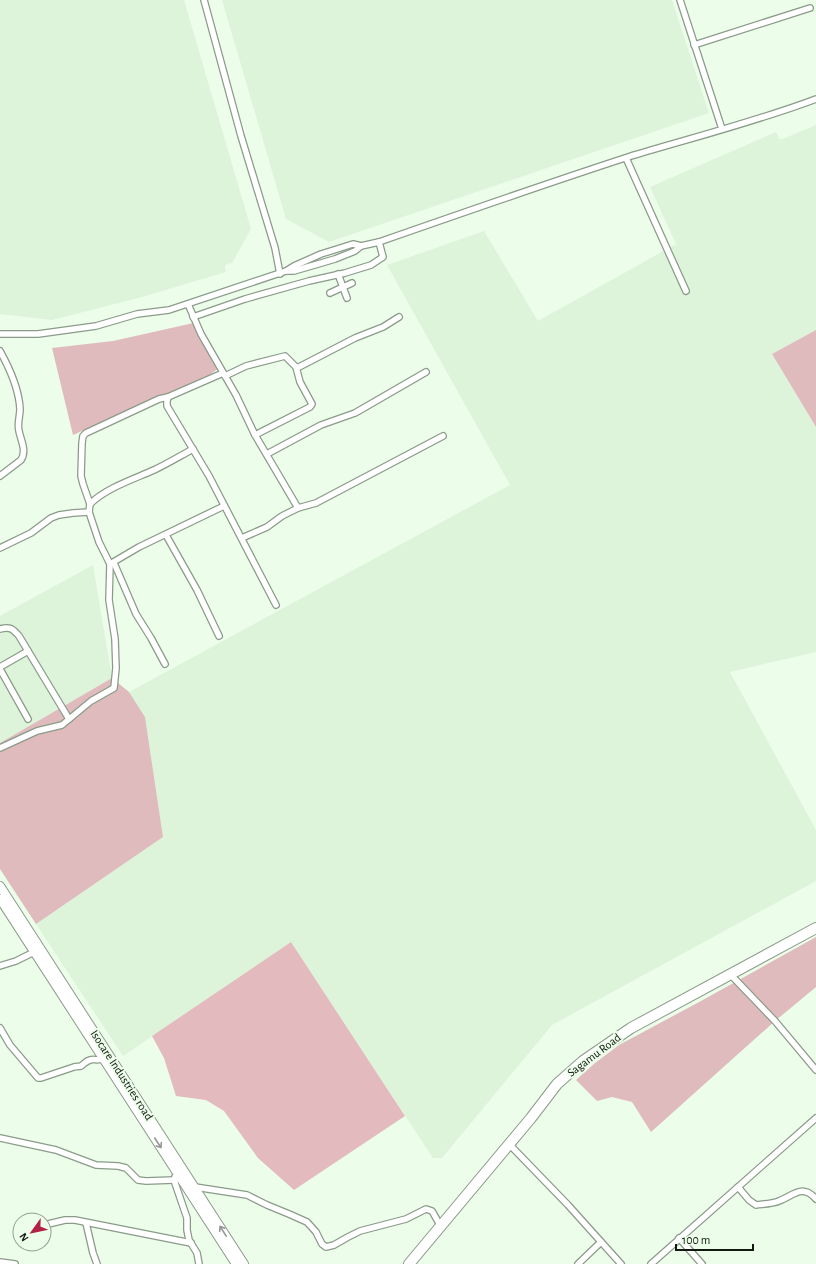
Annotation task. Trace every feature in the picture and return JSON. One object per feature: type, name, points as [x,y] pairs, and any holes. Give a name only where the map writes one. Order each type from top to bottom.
[{"type":"highway","name":"Sagamu Road","points":[[409,1264],[557,1084],[583,1061],[631,1028],[816,928]]},
{"type":"street","points":[[204,0],[241,136],[283,272]]},
{"type":"street","points":[[680,0],[722,129]]},
{"type":"street","points":[[694,45],[810,8]]},
{"type":"street","points":[[0,334],[38,334],[96,326],[137,314],[169,310],[283,272],[322,254],[353,244],[361,246],[379,242],[561,179],[757,119],[816,99]]},
{"type":"street","points":[[626,158],[686,291]]},
{"type":"street","points":[[193,317],[245,299],[309,281],[346,273],[371,265],[383,257],[379,242]]},
{"type":"street","points":[[283,272],[294,272],[335,259],[355,251],[361,246]]},
{"type":"street","points":[[338,274],[347,298]]},
{"type":"street","points":[[330,293],[352,283]]},
{"type":"street","points":[[188,304],[201,334],[236,396],[255,435],[298,508]]},
{"type":"street","points":[[296,366],[299,367],[399,317]]},
{"type":"street","points":[[0,351],[15,385],[20,410],[18,430],[24,451],[21,460],[0,476]]},
{"type":"street","points":[[165,664],[136,614],[112,563],[99,542],[89,512],[90,504],[81,476],[83,436],[86,433],[159,399],[168,397],[197,384],[246,366],[285,356],[296,366],[300,382],[312,404],[310,407],[255,435]]},
{"type":"street","points":[[267,454],[321,425],[355,413],[426,372]]},
{"type":"street","points":[[168,397],[167,400],[169,410],[209,476],[276,604]]},
{"type":"street","points":[[242,538],[267,527],[282,516],[298,508],[316,503],[443,436]]},
{"type":"street","points":[[90,504],[100,496],[118,486],[156,469],[193,449]]},
{"type":"street","points":[[112,563],[139,547],[224,506]]},
{"type":"street","points":[[0,548],[31,533],[51,518],[73,513],[89,512]]},
{"type":"street","points":[[166,535],[197,590],[219,636]]},
{"type":"street","points":[[0,748],[36,731],[62,725],[91,701],[114,688],[116,668],[115,639],[109,600],[112,563]]},
{"type":"street","points":[[0,629],[12,629],[19,636],[69,719]]},
{"type":"street","points":[[28,651],[0,668],[28,719]]},
{"type":"street","name":"Isocare Industries road","points":[[0,886],[116,1071],[195,1187],[244,1264]]},
{"type":"street","name":"Isocare Industries road","points":[[0,899],[103,1058],[116,1071],[176,1177],[236,1264]]},
{"type":"street","points":[[0,966],[16,961],[34,952]]},
{"type":"street","points":[[730,974],[775,1021],[816,1070]]},
{"type":"street","points":[[0,1028],[10,1045],[38,1078],[79,1066],[90,1059],[101,1060],[103,1058]]},
{"type":"street","points":[[651,1264],[816,1118]]},
{"type":"street","points":[[0,1138],[56,1150],[96,1165],[126,1168],[138,1180],[146,1181],[176,1177],[187,1218],[186,1230],[197,1253],[200,1264]]},
{"type":"street","points":[[509,1144],[621,1264]]},
{"type":"street","points":[[195,1187],[247,1195],[307,1222],[316,1232],[322,1244],[326,1247],[334,1245],[360,1231],[406,1219],[426,1209],[432,1211],[440,1226]]},
{"type":"street","points":[[738,1187],[749,1200],[756,1205],[777,1202],[795,1192],[801,1191],[806,1191],[816,1198]]},
{"type":"street","points":[[52,1223],[65,1220],[86,1223],[191,1243]]},
{"type":"street","points":[[86,1223],[97,1264]]},
{"type":"street","points":[[679,1238],[702,1264]]},
{"type":"street","points":[[578,1264],[601,1242]]},
{"type":"street","points":[[0,1262],[15,1264]]},
{"type":"shaded area","points":[[0,0],[184,0],[251,229],[232,263],[225,265],[226,272],[142,297],[52,320],[0,314]]},
{"type":"shaded area","points":[[222,0],[672,0],[709,113],[329,242],[286,219]]},
{"type":"shaded area","points":[[816,125],[816,330],[772,354],[816,427],[816,652],[730,672],[816,830],[816,881],[552,1025],[442,1158],[433,1158],[291,942],[123,1056],[36,924],[163,837],[145,717],[129,692],[510,485],[387,265],[484,231],[538,321],[676,244],[650,187],[776,132],[780,140]]},
{"type":"shaded area","points":[[198,322],[223,365],[208,376],[73,435],[52,348],[113,341]]},
{"type":"shaded area","points":[[816,330],[816,427],[772,354]]},
{"type":"shaded area","points":[[93,565],[112,678],[0,743],[0,616]]},
{"type":"shaded area","points":[[112,678],[129,692],[145,717],[163,837],[36,924],[0,869],[0,743]]},
{"type":"shaded area","points":[[816,937],[816,987],[775,1021],[651,1132],[632,1102],[612,1097],[597,1101],[576,1080],[619,1045]]},
{"type":"shaded area","points":[[291,942],[405,1116],[294,1190],[258,1158],[224,1111],[206,1100],[176,1096],[164,1058],[152,1036]]}]
